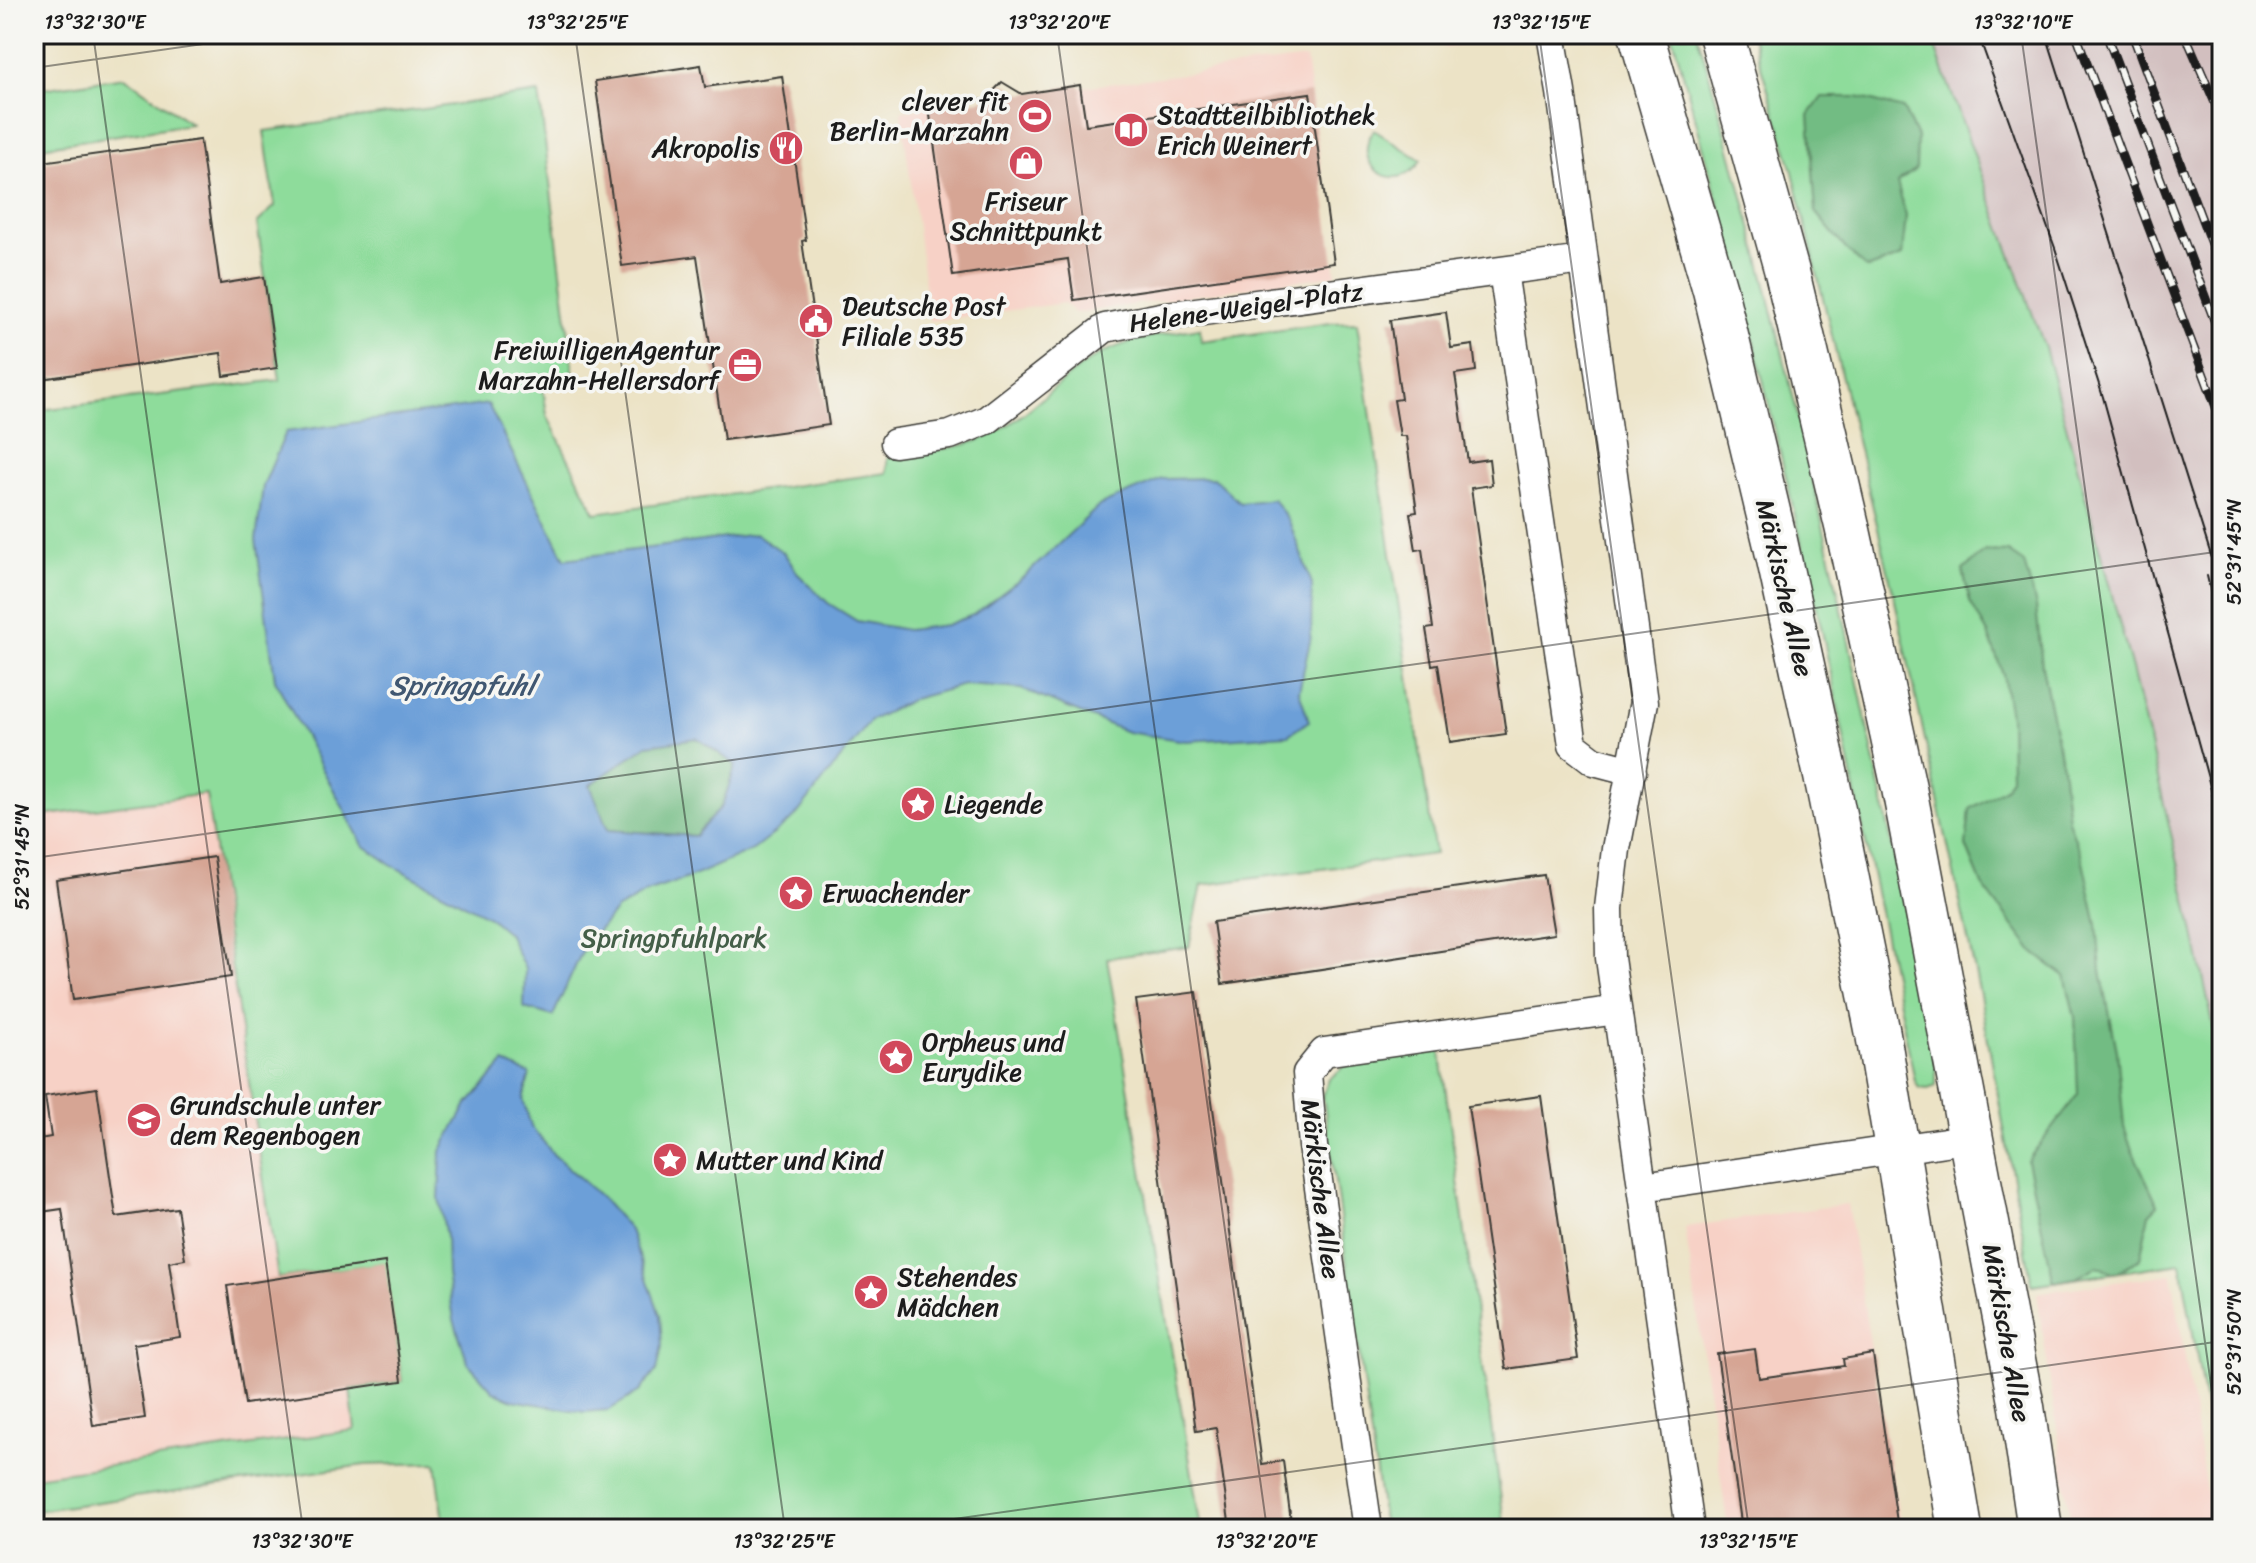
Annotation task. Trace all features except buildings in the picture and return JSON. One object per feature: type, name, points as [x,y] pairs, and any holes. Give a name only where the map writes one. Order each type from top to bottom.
[{"type":"main road","name":"Märkische Allee","points":[[1641,34],[1715,290],[1775,541],[1831,801],[1898,1149],[1960,1529]]},
{"type":"main road","name":"Märkische Allee","points":[[1721,34],[1787,272],[1904,788],[2022,1407],[2040,1529]]},
{"type":"street","points":[[1551,34],[1644,702],[1616,849],[1609,908],[1610,958],[1690,1529]]},
{"type":"street","name":"Helene-Weigel-Platz","points":[[895,443],[950,435],[987,420],[1105,328],[1166,316],[1583,260]]},
{"type":"street","points":[[1503,271],[1573,745],[1594,761],[1632,771]]},
{"type":"street","name":"Märkische Allee","points":[[1368,1529],[1313,1146],[1307,1073],[1324,1052],[1617,1010]]},
{"type":"street","points":[[1643,1187],[1972,1138]]},
{"type":"shaded area","points":[[1442,34],[1506,34],[1507,39],[1444,48]]},
{"type":"shaded area","points":[[1930,34],[2222,34],[2222,1066],[2188,905],[2132,669],[2045,348]]},
{"type":"shaded area","points":[[1306,58],[1336,275],[1075,313],[1064,303],[930,321],[901,111]]},
{"type":"shaded area","name":"Grundschule unter dem Regenbogen","points":[[206,794],[278,1278],[385,1262],[402,1381],[356,1430],[34,1477],[34,817]]},
{"type":"shaded area","points":[[1847,1204],[1901,1529],[1728,1529],[1685,1227]]},
{"type":"shaded area","points":[[2172,1274],[2212,1529],[2072,1529],[2037,1293]]},
{"type":"green space","points":[[1672,34],[1697,34],[1749,217],[1780,341],[1853,660],[1923,998],[1936,1065],[1936,1086],[1928,1089],[1919,1088],[1915,1081],[1821,626],[1736,266]]},
{"type":"green space","points":[[1751,34],[1930,34],[2045,348],[2132,669],[2188,905],[2222,1066],[2222,1503],[2181,1263],[2032,1285],[1980,995],[1894,596],[1792,168]]},
{"type":"green space","points":[[125,77],[191,124],[34,148],[34,90]]},
{"type":"green space","name":"Springpfuhlpark","points":[[539,93],[574,377],[542,382],[547,415],[595,513],[887,473],[887,457],[956,446],[995,433],[1099,355],[1148,337],[1200,328],[1201,341],[1357,322],[1435,854],[1202,885],[1189,947],[1107,958],[1201,1529],[445,1529],[436,1463],[365,1465],[34,1511],[34,1477],[355,1430],[350,1389],[402,1381],[384,1263],[278,1278],[206,794],[34,817],[34,411],[280,380],[257,223],[275,206],[264,131]]},
{"type":"green space","points":[[1822,97],[1857,97],[1903,109],[1917,137],[1916,169],[1897,183],[1906,216],[1902,256],[1867,269],[1816,213],[1809,115]]},
{"type":"green space","points":[[1374,130],[1421,160],[1412,171],[1390,177],[1372,165],[1367,155]]},
{"type":"green space","points":[[1985,551],[2008,552],[2024,563],[2036,606],[2042,666],[2062,766],[2068,820],[2083,861],[2097,924],[2101,971],[2117,1051],[2124,1126],[2158,1205],[2149,1214],[2140,1259],[2115,1273],[2097,1266],[2076,1278],[2054,1282],[2027,1161],[2078,1094],[2075,1017],[2065,976],[2034,953],[1982,885],[1966,846],[1970,809],[2005,788],[2011,777],[2010,717],[2003,674],[1988,634],[1970,602],[1963,570]]},
{"type":"green space","points":[[697,738],[736,765],[722,806],[695,836],[608,830],[590,785],[647,745]]},
{"type":"green space","points":[[1440,1048],[1505,1529],[1384,1529],[1323,1096],[1329,1079],[1351,1061]]},
{"type":"water","name":"Springpfuhl","points":[[488,404],[565,559],[756,534],[784,553],[799,575],[828,603],[857,621],[907,630],[946,625],[973,615],[1026,575],[1100,505],[1162,479],[1214,478],[1240,503],[1273,499],[1289,521],[1312,584],[1311,637],[1299,691],[1309,721],[1288,735],[1186,741],[1127,732],[1021,689],[964,685],[913,699],[871,720],[794,818],[753,850],[649,891],[616,910],[584,947],[553,1016],[524,1008],[525,969],[508,933],[489,917],[393,866],[363,845],[275,680],[256,540],[263,486],[286,432]],"holes":[[[697,738],[736,765],[722,806],[695,836],[608,830],[590,785],[647,745]]]},
{"type":"water","points":[[504,1063],[530,1074],[523,1099],[531,1126],[554,1155],[600,1196],[630,1230],[660,1315],[662,1346],[657,1370],[640,1391],[609,1410],[584,1412],[513,1400],[493,1391],[468,1363],[454,1320],[439,1198],[441,1151],[467,1105]]},
{"type":"tram line","points":[[1978,34],[2055,248],[2103,397],[2222,829]]},
{"type":"tram line","points":[[2046,34],[2222,590]]},
{"type":"tram line","points":[[2207,576],[2222,638]]},
{"type":"tram line","points":[[2215,819],[2222,850]]},
{"type":"railway","points":[[2076,34],[2222,423]]},
{"type":"railway","points":[[2106,34],[2222,341]]},
{"type":"railway","points":[[2132,34],[2222,273]]},
{"type":"railway","points":[[2185,34],[2222,119]]},
{"type":"place","name":"clever fit Berlin-Marzahn","points":[[1035,116]]},
{"type":"place","name":"Stadtteilbibliothek Erich Weinert","points":[[1131,130]]},
{"type":"place","name":"Akropolis","points":[[786,148]]},
{"type":"place","name":"Friseur Schnittpunkt","points":[[1026,163]]},
{"type":"place","name":"Deutsche Post Filiale 535","points":[[816,321]]},
{"type":"place","name":"FreiwilligenAgentur Marzahn-Hellersdorf","points":[[745,365]]},
{"type":"place","name":"Liegende","points":[[918,804]]},
{"type":"place","name":"Erwachender","points":[[796,893]]},
{"type":"place","name":"Orpheus und Eurydike","points":[[896,1057]]},
{"type":"place","name":"Grundschule unter dem Regenbogen","points":[[144,1120]]},
{"type":"place","name":"Mutter und Kind","points":[[670,1160]]},
{"type":"place","name":"Stehendes Mädchen","points":[[871,1292]]}]
